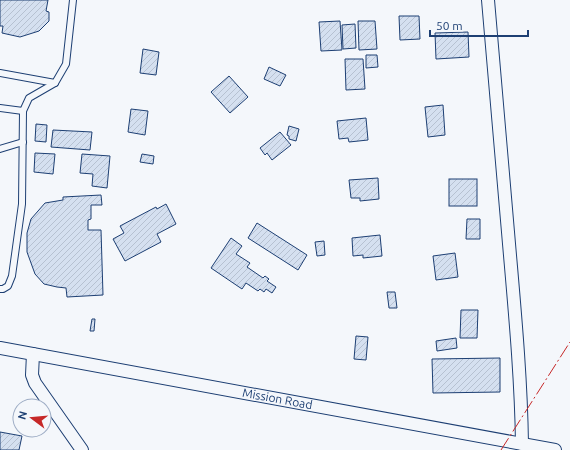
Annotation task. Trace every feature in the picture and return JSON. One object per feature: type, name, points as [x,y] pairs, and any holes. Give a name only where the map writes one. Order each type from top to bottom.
[{"type":"street","points":[[488,0],[518,337],[522,444]]},
{"type":"street","name":"Mission Road","points":[[0,348],[555,450]]},
{"type":"street","points":[[33,354],[32,375],[35,383],[82,450]]},
{"type":"lane","points":[[0,288],[3,289],[8,286],[12,276],[22,204],[23,111],[29,98],[55,83],[66,64],[73,0]]},
{"type":"lane","points":[[0,73],[55,83]]},
{"type":"lane","points":[[0,108],[23,111]]},
{"type":"lane","points":[[0,149],[23,142]]},
{"type":"building","points":[[0,0],[48,0],[46,11],[49,12],[49,21],[39,31],[20,37],[2,33],[3,26],[0,26]]},
{"type":"building","points":[[399,16],[419,16],[420,39],[400,40]]},
{"type":"building","points":[[340,21],[342,50],[321,51],[319,22]]},
{"type":"building","points":[[358,21],[375,21],[377,49],[359,50]]},
{"type":"building","points":[[355,24],[356,48],[343,49],[342,25]]},
{"type":"building","points":[[468,32],[469,57],[436,59],[435,33]]},
{"type":"building","points":[[143,49],[159,52],[156,75],[140,73]]},
{"type":"building","points":[[366,55],[377,55],[378,67],[366,68]]},
{"type":"building","points":[[345,59],[363,59],[365,89],[346,90]]},
{"type":"building","points":[[269,67],[286,75],[280,86],[264,79]]},
{"type":"building","points":[[229,76],[248,97],[230,113],[211,92]]},
{"type":"building","points":[[443,105],[445,135],[428,137],[425,107]]},
{"type":"building","points":[[131,109],[148,111],[145,135],[128,132]]},
{"type":"building","points":[[366,118],[368,140],[349,142],[348,138],[339,139],[337,121]]},
{"type":"building","points":[[36,124],[47,125],[46,142],[35,141]]},
{"type":"building","points":[[289,126],[299,129],[296,141],[289,139],[289,136],[287,135]]},
{"type":"building","points":[[53,130],[92,132],[90,150],[51,147]]},
{"type":"building","points":[[280,132],[291,145],[272,160],[267,153],[265,155],[260,148]]},
{"type":"building","points":[[35,153],[55,154],[53,174],[34,172]]},
{"type":"building","points":[[82,154],[110,156],[107,188],[92,186],[93,174],[80,173]]},
{"type":"building","points":[[142,154],[154,156],[153,164],[140,162]]},
{"type":"building","points":[[378,178],[379,199],[360,201],[360,198],[351,198],[349,180]]},
{"type":"building","points":[[449,179],[477,179],[477,206],[449,206]]},
{"type":"building","points":[[101,195],[102,205],[91,205],[91,219],[88,220],[88,230],[101,230],[103,295],[67,297],[66,288],[44,284],[35,274],[27,252],[27,233],[31,219],[45,203],[63,200],[63,197]]},
{"type":"building","points":[[166,204],[176,224],[157,234],[161,242],[125,261],[113,239],[124,233],[120,226],[156,207],[157,209]]},
{"type":"building","points":[[467,219],[480,219],[480,239],[466,239]]},
{"type":"building","points":[[257,223],[307,255],[298,270],[248,238]]},
{"type":"building","points":[[380,235],[382,256],[363,258],[363,255],[353,256],[352,238]]},
{"type":"building","points":[[231,238],[242,246],[236,254],[250,263],[247,267],[263,278],[265,276],[269,279],[267,281],[276,287],[272,293],[266,289],[264,292],[260,289],[258,291],[246,283],[242,289],[211,268]]},
{"type":"building","points":[[324,241],[325,255],[317,256],[315,242]]},
{"type":"building","points":[[455,253],[458,277],[436,280],[433,256]]},
{"type":"building","points":[[387,292],[395,292],[397,308],[389,308]]},
{"type":"building","points":[[461,310],[478,310],[477,338],[460,338]]},
{"type":"building","points":[[92,319],[95,319],[94,331],[90,331]]},
{"type":"building","points":[[356,336],[368,337],[366,360],[354,359]]},
{"type":"building","points":[[456,338],[457,348],[437,351],[436,341]]},
{"type":"building","points":[[500,358],[500,392],[433,393],[432,359]]},
{"type":"building","points":[[0,432],[12,434],[12,438],[22,438],[19,450],[0,450]]},
{"type":"power","points":[[501,450],[570,342]]}]
